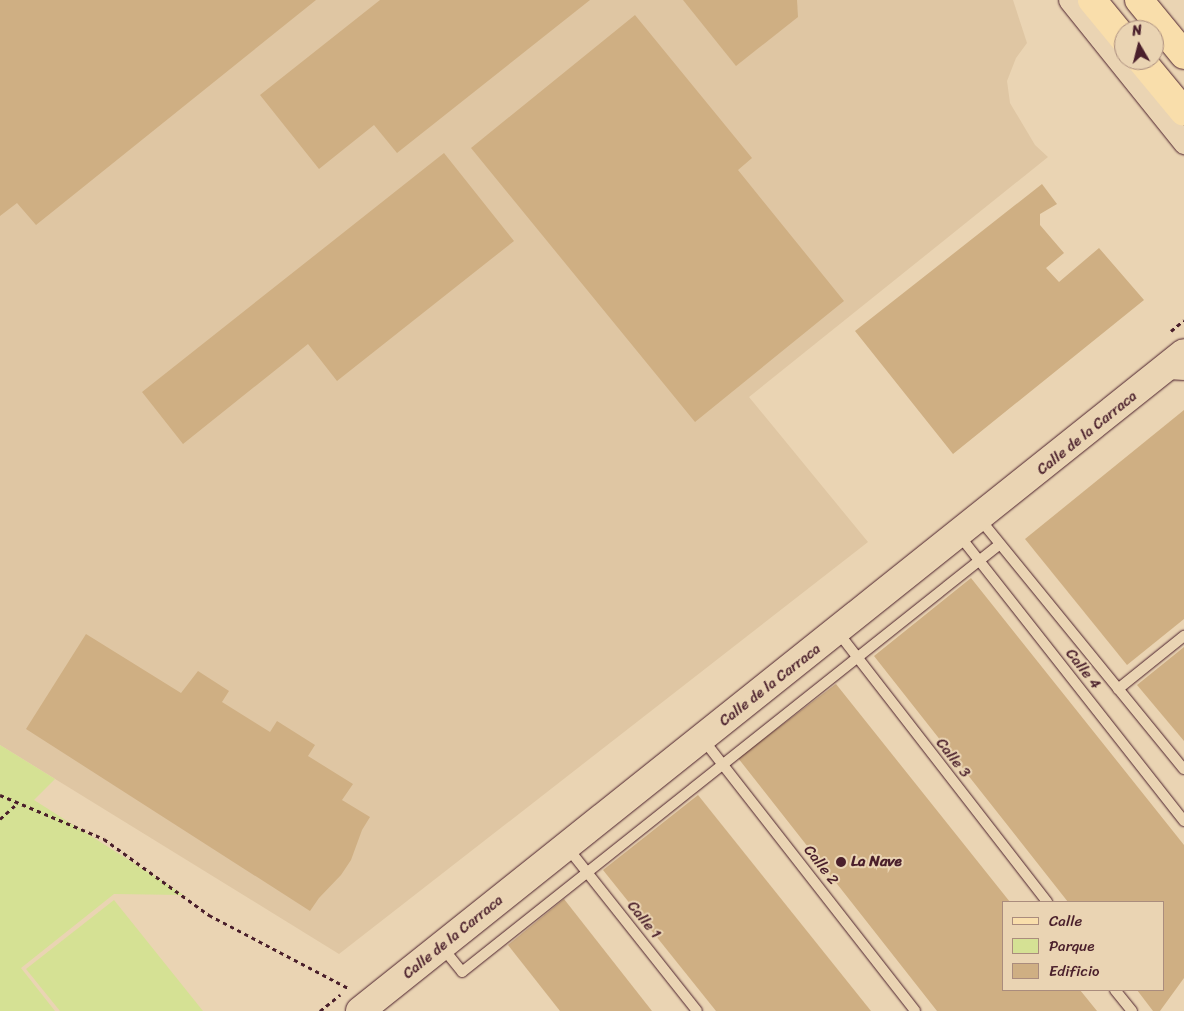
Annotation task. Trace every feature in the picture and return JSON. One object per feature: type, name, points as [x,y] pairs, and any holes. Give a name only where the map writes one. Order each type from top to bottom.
[{"type":"main road","points":[[1092,0],[1114,27]]},
{"type":"main road","points":[[1139,0],[1184,55]]},
{"type":"main road","points":[[1149,70],[1184,112]]},
{"type":"street","points":[[1069,0],[1184,143]]},
{"type":"street","name":"Calle de la Carraca","points":[[366,1006],[837,631],[1178,363]]},
{"type":"lane","points":[[969,527],[1000,544],[1184,769]]},
{"type":"lane","name":"Calle 4","points":[[969,527],[979,561],[1184,821]]},
{"type":"lane","points":[[441,946],[462,972],[1000,544]]},
{"type":"lane","name":"Calle 3","points":[[837,631],[1046,901]]},
{"type":"lane","points":[[1118,688],[1184,636]]},
{"type":"lane","name":"Calle 2","points":[[702,738],[916,1011]]},
{"type":"lane","name":"Calle 1","points":[[566,847],[697,1011]]},
{"type":"lane","points":[[1116,991],[1132,1011]]},
{"type":"path","points":[[0,795],[104,839],[209,915],[366,1006]]},
{"type":"path","points":[[0,819],[18,803]]},
{"type":"shaded area","points":[[0,0],[1013,0],[1027,43],[1016,58],[1007,81],[1010,103],[1035,145],[1048,157],[749,397],[868,542],[339,954],[0,745]]},
{"type":"green space","points":[[0,745],[55,779],[34,800],[184,895],[114,894],[21,968],[55,1011],[0,1011]]},
{"type":"green space","points":[[114,900],[203,1011],[60,1011],[26,969]]},
{"type":"building","points":[[0,0],[316,0],[36,225],[17,203],[0,216]]},
{"type":"building","points":[[380,0],[590,0],[397,153],[374,125],[319,169],[260,95]]},
{"type":"building","points":[[683,0],[797,0],[798,17],[736,66]]},
{"type":"building","points":[[635,15],[752,158],[738,170],[844,301],[695,422],[471,148]]},
{"type":"building","points":[[444,153],[514,241],[337,381],[308,344],[183,444],[142,392]]},
{"type":"building","points":[[1042,184],[1057,204],[1040,214],[1040,225],[1064,253],[1046,268],[1059,282],[1099,248],[1144,300],[953,454],[855,331]]},
{"type":"building","points":[[1184,410],[1184,619],[1127,665],[1025,539]]},
{"type":"building","points":[[971,578],[1184,845],[1184,978],[1160,1011],[1153,1011],[1138,991],[1164,991],[1164,901],[1067,901],[874,656]]},
{"type":"building","points":[[86,634],[181,693],[198,671],[229,691],[222,702],[270,732],[277,721],[315,745],[308,756],[353,784],[342,800],[370,817],[362,830],[351,860],[341,875],[319,898],[310,911],[26,729]]},
{"type":"building","points":[[1184,647],[1184,741],[1137,685]]},
{"type":"building","points":[[836,684],[1009,901],[1002,901],[1002,991],[1081,991],[1097,1011],[937,1011],[738,758]]},
{"type":"building","points":[[698,795],[871,1011],[716,1011],[603,870]]},
{"type":"building","points":[[564,899],[652,1011],[560,1011],[508,945]]},
{"type":"place","name":"La Nave","points":[[841,862]]}]
